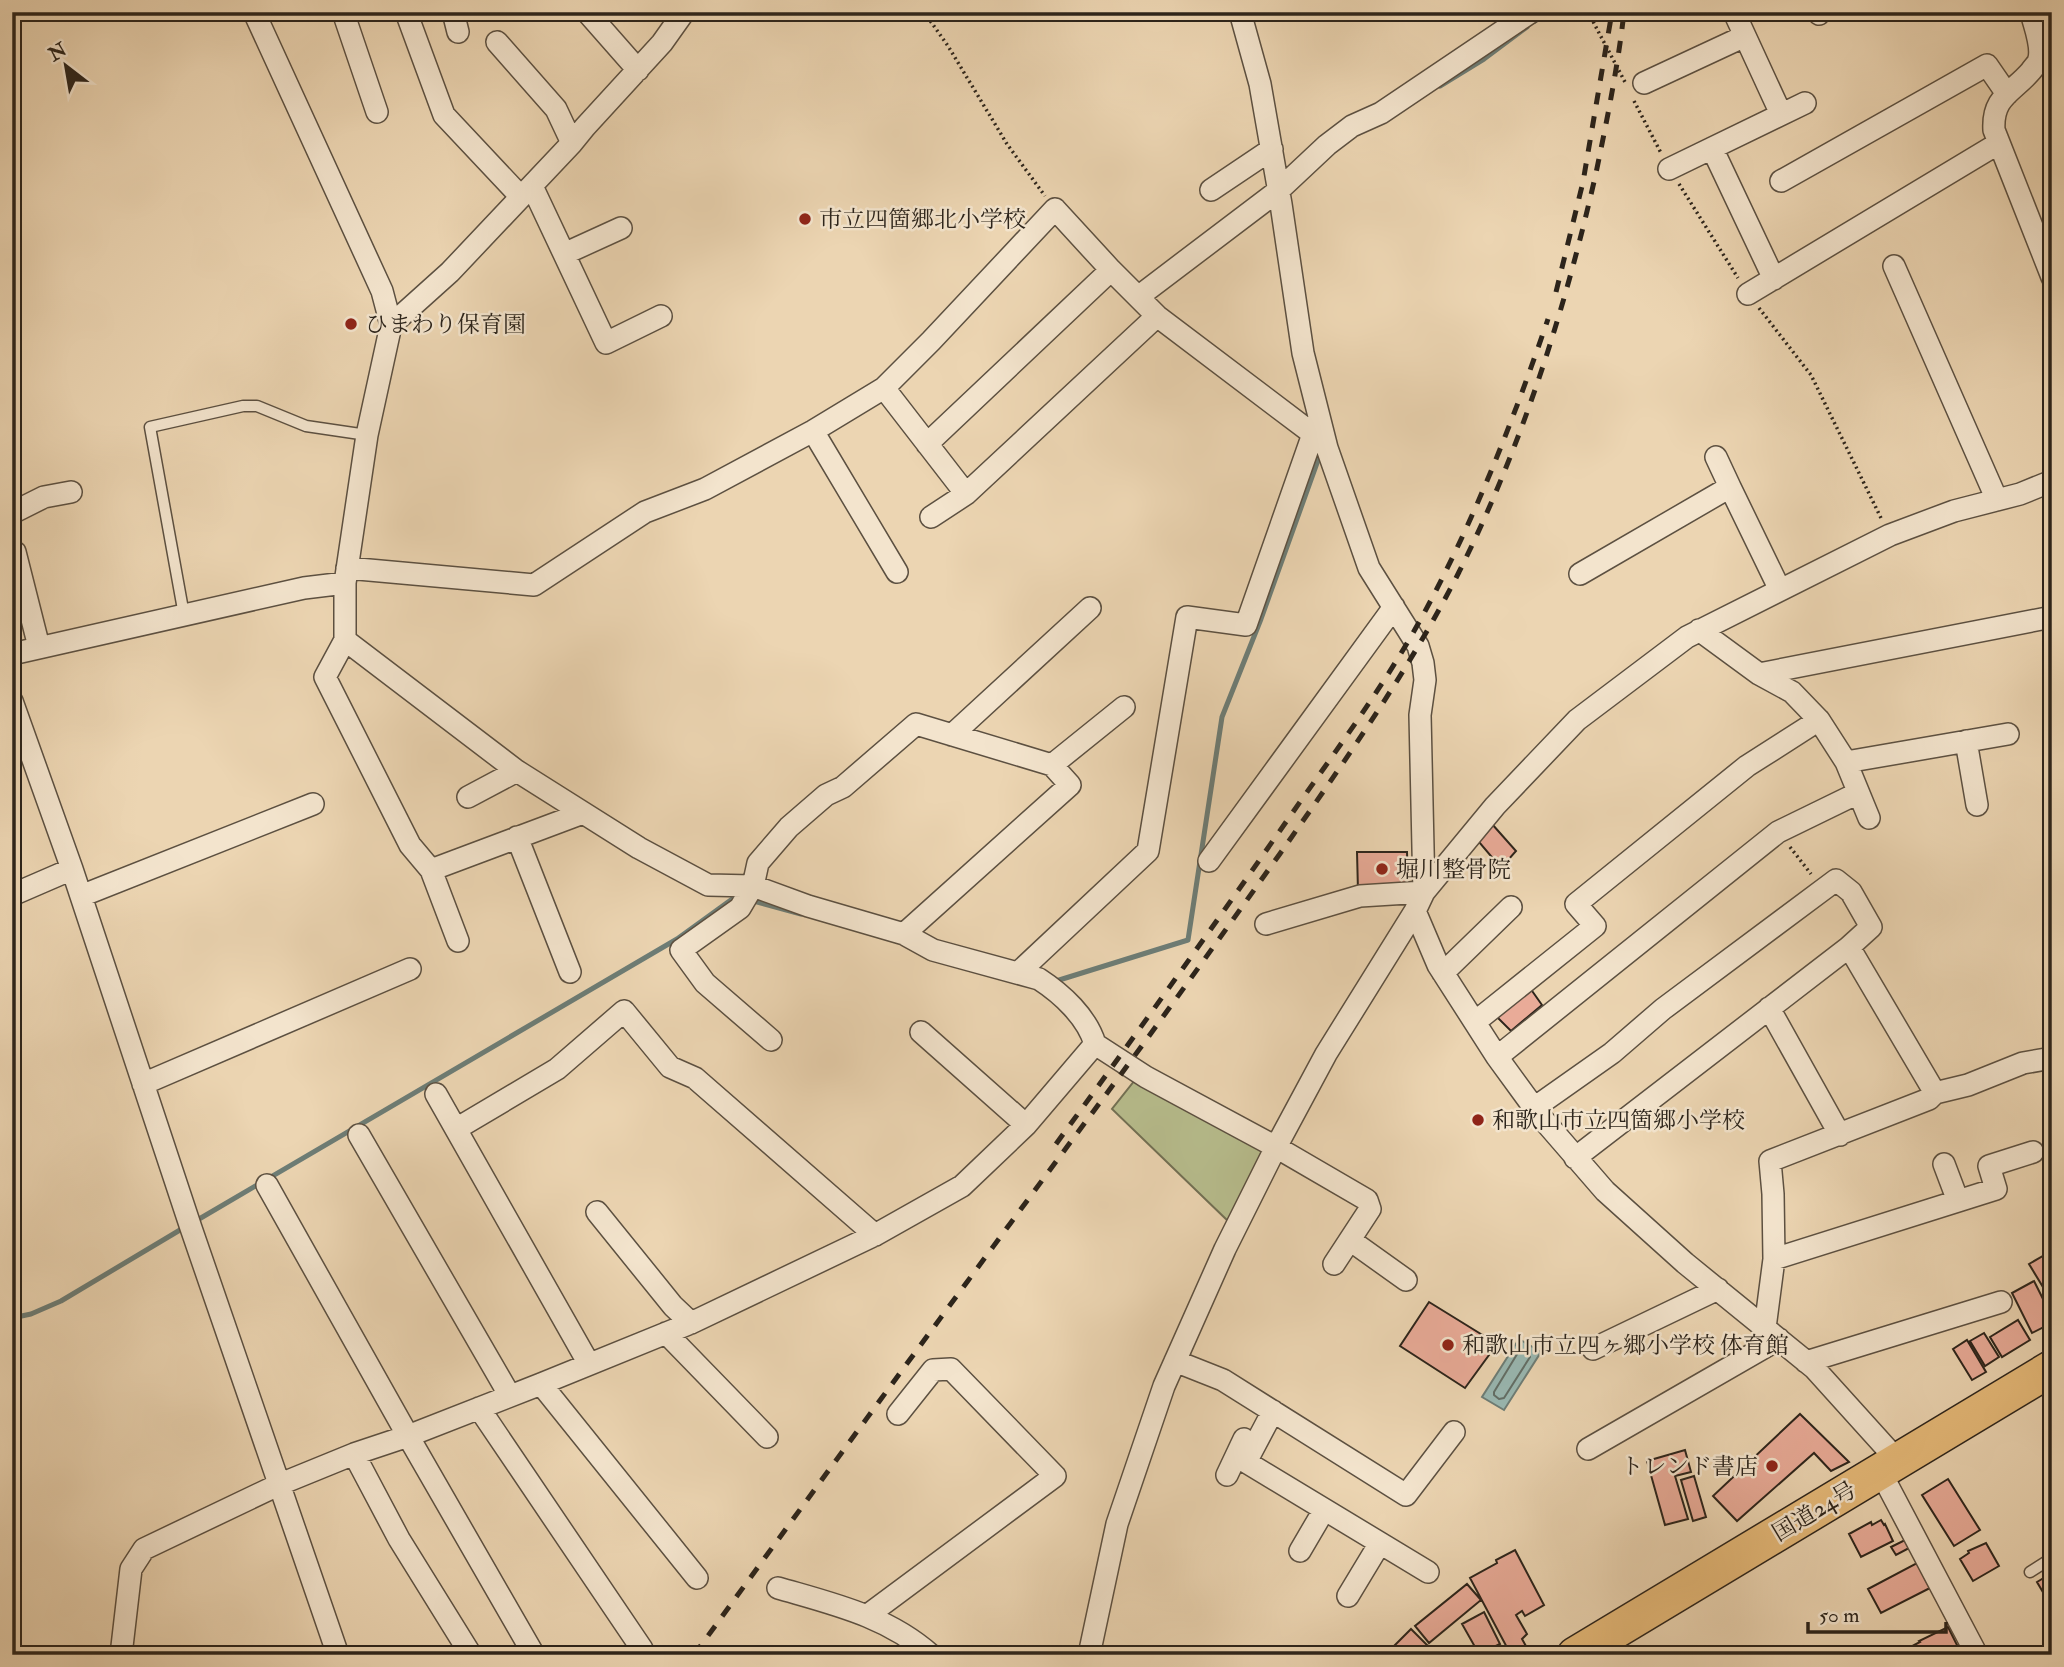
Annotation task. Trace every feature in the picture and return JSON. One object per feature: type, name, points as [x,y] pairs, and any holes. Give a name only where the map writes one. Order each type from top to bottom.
[{"type":"highway","name":"国道24号","points":[[1585,1652],[2052,1368]]},
{"type":"street","points":[[254,12],[382,291],[391,325],[367,435],[346,576],[345,640],[325,677],[410,845],[431,870],[458,941]]},
{"type":"street","points":[[343,12],[377,112]]},
{"type":"street","points":[[406,12],[444,116],[526,192],[564,254],[606,343],[661,316]]},
{"type":"street","points":[[587,12],[638,69]]},
{"type":"street","points":[[391,325],[450,272],[572,143],[662,43],[684,12]]},
{"type":"street","points":[[1240,12],[1260,84],[1303,353],[1321,438],[1369,568],[1418,646],[1423,663],[1425,680],[1420,715],[1419,902],[1443,973],[1497,1058],[1534,1108],[1605,1191],[1823,1378],[1889,1466],[1977,1655]]},
{"type":"street","points":[[1138,297],[1279,190],[1327,145],[1352,127],[1381,113],[1531,12]]},
{"type":"street","points":[[1734,12],[1781,114]]},
{"type":"street","points":[[2031,12],[2039,47],[2038,61],[2000,100],[1993,115],[1994,130],[2052,277]]},
{"type":"street","points":[[1635,89],[1745,36]]},
{"type":"street","points":[[497,42],[556,109],[572,143]]},
{"type":"street","points":[[1781,181],[1987,65],[2007,94]]},
{"type":"street","points":[[1669,169],[1805,103]]},
{"type":"street","points":[[1748,294],[1999,143]]},
{"type":"street","points":[[1712,148],[1774,279]]},
{"type":"street","points":[[1211,190],[1272,149]]},
{"type":"street","points":[[12,654],[304,588],[346,576],[534,585],[645,512],[705,489],[813,431],[884,388],[1055,209],[1157,316],[1321,438]]},
{"type":"street","points":[[564,254],[621,228]]},
{"type":"street","points":[[1894,266],[1997,500]]},
{"type":"street","points":[[927,444],[1111,270]]},
{"type":"street","points":[[931,517],[966,494],[1157,316]]},
{"type":"street","points":[[884,388],[966,494]]},
{"type":"street","points":[[813,431],[897,572]]},
{"type":"street","points":[[1018,972],[1148,851],[1187,617],[1246,625],[1321,438]]},
{"type":"street","points":[[1716,457],[1780,590]]},
{"type":"street","points":[[1089,1655],[1117,1524],[1164,1386],[1225,1249],[1326,1054],[1419,902],[1495,806],[1577,720],[1687,637],[1890,535],[1954,511],[2020,494],[2052,481]]},
{"type":"street","points":[[1580,574],[1730,487]]},
{"type":"street","points":[[12,513],[44,497],[71,492]]},
{"type":"street","points":[[15,552],[39,647]]},
{"type":"street","points":[[1209,861],[1394,607]]},
{"type":"street","points":[[952,735],[1090,608]]},
{"type":"street","points":[[1759,674],[2052,617]]},
{"type":"street","points":[[1699,631],[1759,674],[1792,692],[1819,720],[1846,762],[1869,818]]},
{"type":"street","points":[[345,640],[517,771],[639,848],[708,885],[808,906],[904,934],[933,950],[1018,972],[1046,983],[1081,1017],[1092,1033],[1095,1044],[1146,1077],[1367,1200],[1370,1209],[1334,1264]]},
{"type":"street","points":[[12,702],[72,869],[278,1485],[338,1655]]},
{"type":"street","points":[[1052,765],[1124,707]]},
{"type":"street","points":[[1475,1023],[1595,926],[1576,904],[1747,766],[1819,720]]},
{"type":"street","points":[[771,1040],[705,983],[681,950],[740,908],[748,895],[758,863],[789,827],[826,795],[843,787],[916,724],[1052,765],[1070,785],[904,934]]},
{"type":"street","points":[[1846,762],[2008,734]]},
{"type":"street","points":[[1966,741],[1977,805]]},
{"type":"street","points":[[468,797],[517,771]]},
{"type":"street","points":[[1497,1058],[1778,832],[1858,793]]},
{"type":"street","points":[[81,897],[313,804]]},
{"type":"street","points":[[431,870],[583,813]]},
{"type":"street","points":[[517,837],[570,972]]},
{"type":"street","points":[[12,895],[72,869]]},
{"type":"street","points":[[1534,1108],[1612,1053],[1663,1009],[1836,880],[1851,892],[1871,927],[1849,947],[1575,1158]]},
{"type":"street","points":[[1266,923],[1360,897],[1419,902]]},
{"type":"street","points":[[1443,973],[1511,907]]},
{"type":"street","points":[[1849,947],[1935,1093]]},
{"type":"street","points":[[144,1084],[410,969]]},
{"type":"street","points":[[1769,1008],[1840,1135]]},
{"type":"street","points":[[456,1129],[557,1069],[624,1011],[670,1067],[695,1078],[875,1235]]},
{"type":"street","points":[[921,1032],[1026,1125]]},
{"type":"street","points":[[121,1655],[131,1569],[144,1549],[278,1485],[691,1323],[875,1235],[962,1185],[1026,1125],[1095,1044]]},
{"type":"street","points":[[1772,1334],[1774,1259],[1770,1161],[1929,1099],[1935,1093],[1968,1085],[2023,1063],[2052,1058]]},
{"type":"street","points":[[436,1094],[589,1364]]},
{"type":"street","points":[[359,1135],[510,1396]]},
{"type":"street","points":[[1774,1259],[1996,1189],[1989,1166],[2033,1152]]},
{"type":"street","points":[[1944,1164],[1958,1201]]},
{"type":"street","points":[[267,1185],[534,1655]]},
{"type":"street","points":[[597,1212],[673,1306],[691,1323]]},
{"type":"street","points":[[1350,1240],[1406,1280]]},
{"type":"street","points":[[1593,1349],[1718,1289]]},
{"type":"street","points":[[1806,1362],[2001,1302]]},
{"type":"street","points":[[666,1333],[767,1437]]},
{"type":"street","points":[[1588,1449],[1772,1334]]},
{"type":"street","points":[[1175,1361],[1223,1380],[1406,1494],[1454,1432]]},
{"type":"street","points":[[868,1615],[1055,1476],[951,1368],[933,1370],[898,1413]]},
{"type":"street","points":[[541,1384],[697,1578]]},
{"type":"street","points":[[1227,1475],[1267,1407]]},
{"type":"street","points":[[1267,1407],[1246,1462],[1428,1572]]},
{"type":"street","points":[[479,1408],[642,1649]]},
{"type":"street","points":[[354,1454],[399,1539],[471,1655]]},
{"type":"street","points":[[1300,1551],[1324,1510]]},
{"type":"street","points":[[1348,1596],[1380,1543]]},
{"type":"street","points":[[778,1588],[868,1615],[913,1639],[931,1655]]},
{"type":"lane","points":[[184,615],[150,427],[243,406],[257,406],[306,426],[367,435]]},
{"type":"lane","points":[[2030,1572],[2052,1558]]},
{"type":"path","points":[[923,12],[948,46],[1007,144],[1055,209]]},
{"type":"path","points":[[1588,12],[1635,89],[1669,169],[1748,294],[1811,375],[1890,535]]},
{"type":"path","points":[[1778,832],[1824,889]]},
{"type":"green space","points":[[1135,1080],[1263,1151],[1229,1222],[1112,1109]]},
{"type":"water","points":[[1519,1339],[1541,1352],[1504,1410],[1482,1397]]},
{"type":"building","points":[[1492,824],[1516,851],[1501,868],[1479,842]]},
{"type":"building","name":"堀川整骨院","points":[[1357,852],[1407,852],[1408,885],[1358,891]]},
{"type":"building","points":[[1530,988],[1542,1005],[1511,1031],[1494,1014]]},
{"type":"building","points":[[2048,1253],[2052,1259],[2052,1302],[2029,1264]]},
{"type":"building","points":[[2034,1281],[2052,1317],[2052,1323],[2032,1333],[2012,1293]]},
{"type":"building","name":"和歌山市立四ヶ郷小学校 体育館","points":[[1429,1302],[1497,1344],[1465,1388],[1400,1346]]},
{"type":"building","points":[[2018,1320],[2030,1340],[2002,1357],[1990,1337]]},
{"type":"building","points":[[1984,1333],[1999,1357],[1985,1366],[1970,1341]]},
{"type":"building","points":[[1967,1340],[1986,1372],[1972,1380],[1953,1349]]},
{"type":"building","name":"トレンド書店","points":[[1800,1414],[1849,1462],[1831,1471],[1814,1453],[1737,1521],[1713,1496]]},
{"type":"building","points":[[1685,1450],[1691,1472],[1675,1476],[1688,1519],[1665,1525],[1647,1461]]},
{"type":"building","points":[[1694,1476],[1706,1517],[1693,1521],[1681,1480]]},
{"type":"building","points":[[1948,1479],[1980,1530],[1954,1546],[1922,1495]]},
{"type":"building","points":[[1881,1520],[1893,1541],[1861,1557],[1849,1534],[1871,1522],[1872,1525]]},
{"type":"building","points":[[1907,1539],[1911,1547],[1896,1555],[1891,1547]]},
{"type":"building","points":[[1986,1543],[1999,1566],[1973,1581],[1960,1559],[1969,1553],[1968,1551]]},
{"type":"building","points":[[1515,1550],[1544,1605],[1525,1616],[1522,1611],[1516,1615],[1527,1634],[1522,1639],[1531,1655],[1511,1655],[1470,1578]]},
{"type":"building","points":[[1917,1563],[1930,1588],[1881,1613],[1868,1589]]},
{"type":"building","points":[[2052,1573],[2052,1590],[2044,1594],[2037,1582]]},
{"type":"building","points":[[1467,1584],[1481,1600],[1429,1643],[1415,1626]]},
{"type":"building","points":[[1484,1612],[1500,1644],[1479,1654],[1462,1624]]},
{"type":"building","points":[[1948,1627],[1959,1649],[1948,1655],[1902,1655],[1901,1652],[1919,1641]]},
{"type":"building","points":[[1411,1629],[1430,1648],[1423,1655],[1385,1655]]},
{"type":"waterway","points":[[1535,21],[1547,12]]},
{"type":"waterway","points":[[1440,86],[1484,59],[1527,27]]},
{"type":"waterway","points":[[1056,981],[1188,940],[1222,717],[1261,619],[1321,452]]},
{"type":"waterway","points":[[194,1222],[677,939],[735,897],[741,898]]},
{"type":"waterway","points":[[750,900],[801,914]]},
{"type":"waterway","points":[[12,1318],[31,1314],[61,1301],[185,1227]]},
{"type":"railway","points":[[1556,292],[1583,182],[1612,12]]},
{"type":"railway","points":[[694,1655],[1284,848],[1420,644],[1482,524],[1540,377],[1596,173],[1624,12]]},
{"type":"railway","points":[[1056,1144],[1351,729],[1413,633],[1471,519],[1504,440],[1548,319]]},
{"type":"place","name":"市立四箇郷北小学校","points":[[805,219]]},
{"type":"place","name":"ひまわり保育園","points":[[351,324]]},
{"type":"place","name":"堀川整骨院","points":[[1382,869]]},
{"type":"place","name":"和歌山市立四箇郷小学校","points":[[1478,1120]]},
{"type":"place","name":"和歌山市立四ヶ郷小学校 体育館","points":[[1448,1345]]},
{"type":"place","name":"トレンド書店","points":[[1772,1466]]}]
